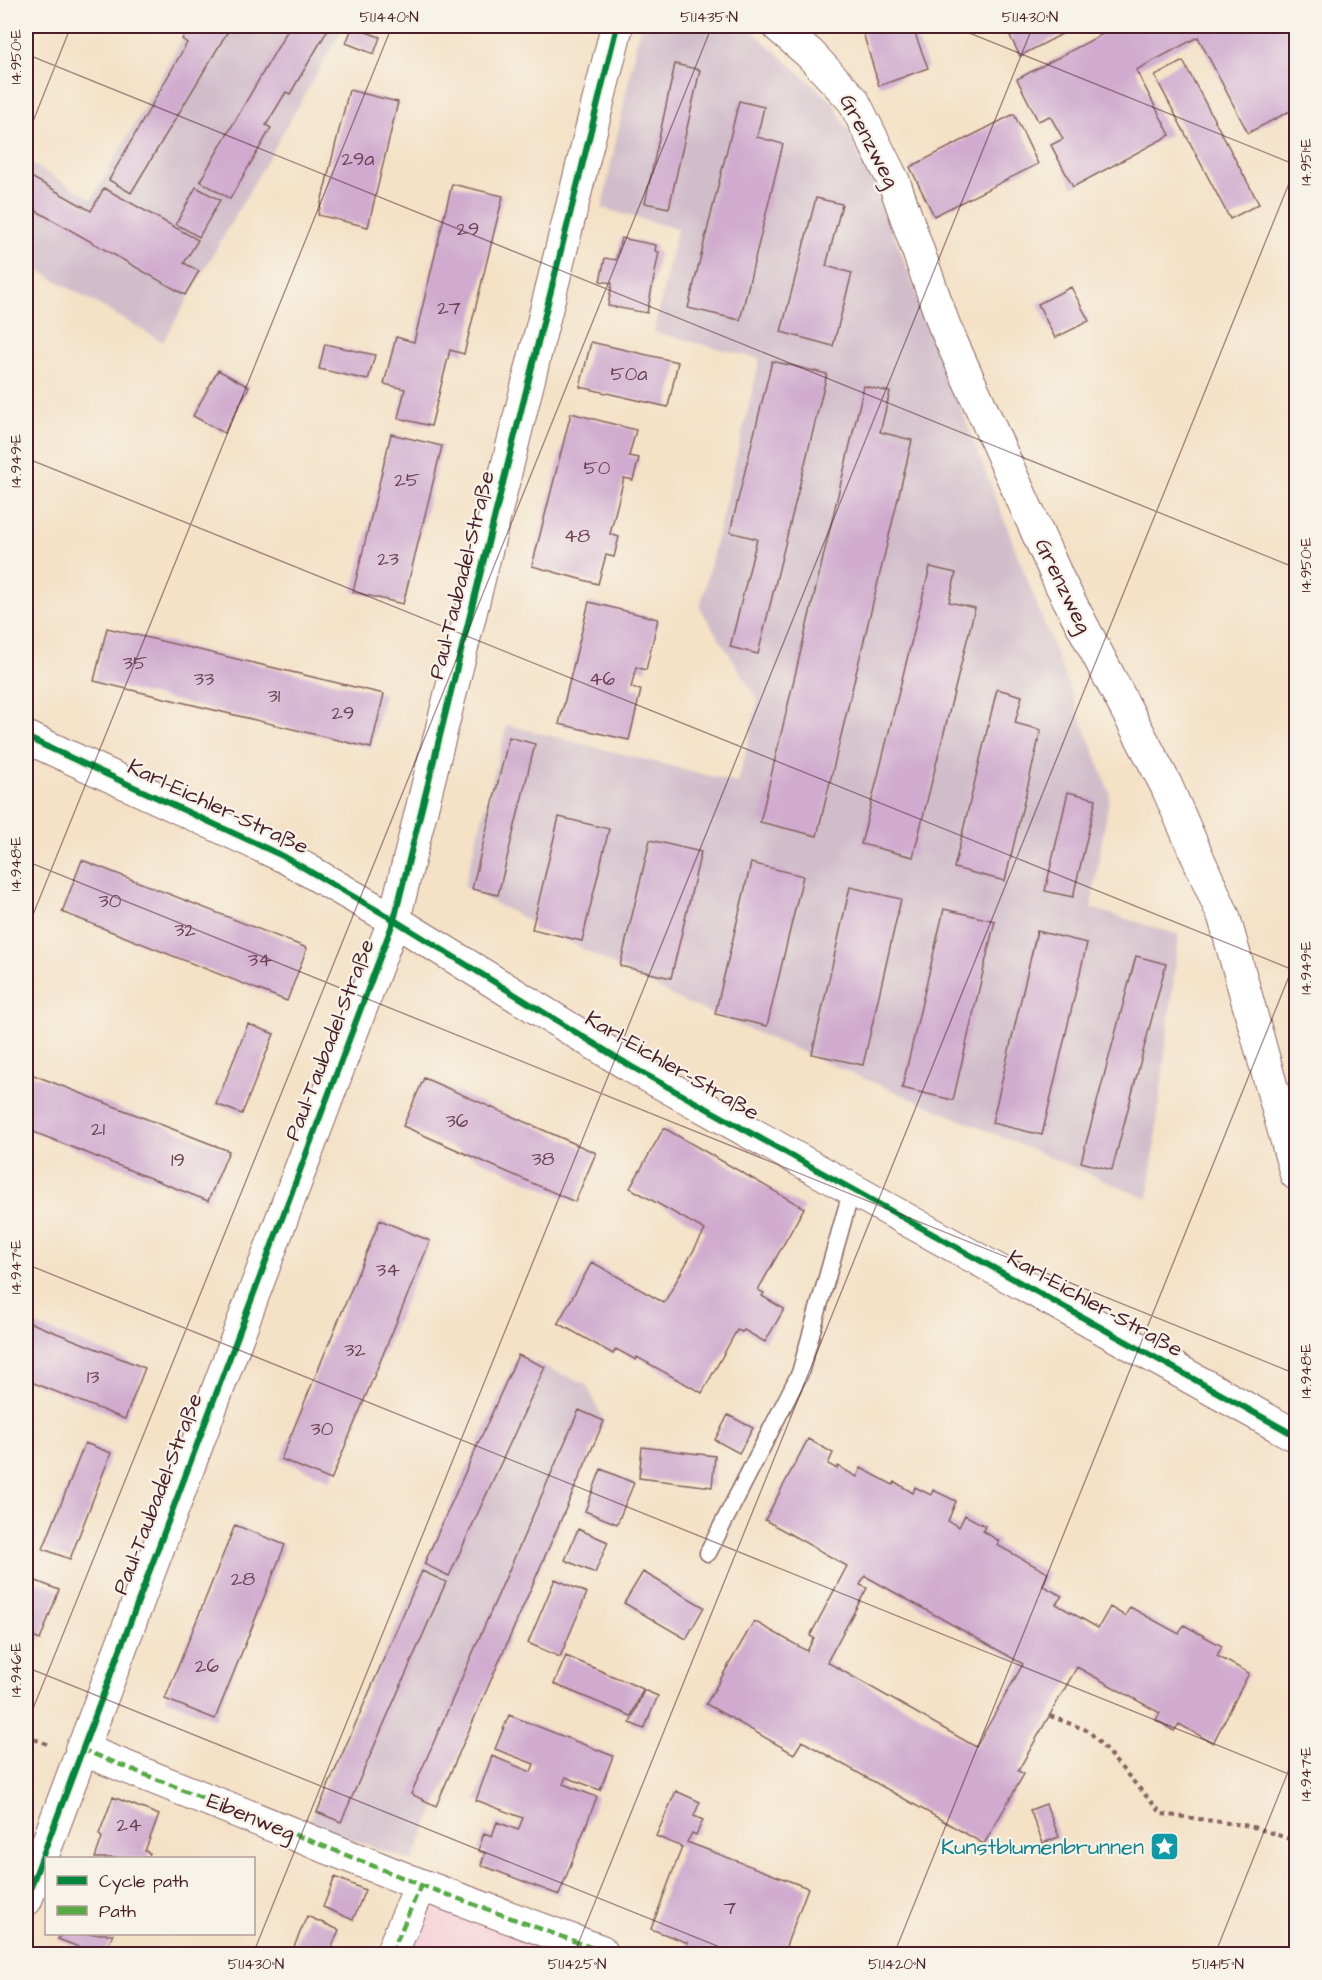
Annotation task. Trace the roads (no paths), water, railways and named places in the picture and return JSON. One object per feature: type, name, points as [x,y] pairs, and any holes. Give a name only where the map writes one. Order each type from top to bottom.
[{"type":"street","name":"Paul-Taubadel-Straße","points":[[26,1900],[394,920],[617,26]]},
{"type":"street","name":"Grenzweg","points":[[778,26],[810,54],[853,100],[894,182],[944,325],[1060,583],[1166,785],[1224,917],[1296,1174]]},
{"type":"street","name":"Karl-Eichler-Straße","points":[[26,737],[285,857],[394,920],[632,1067],[1296,1436]]},
{"type":"street","name":"Eibenweg","points":[[81,1749],[421,1885],[601,1951]]},
{"type":"street","points":[[391,1954],[421,1885]]},
{"type":"lane","points":[[708,1553],[800,1373],[852,1189]]},
{"type":"place","name":"Kunstblumenbrunnen","points":[[1165,1847]]}]
